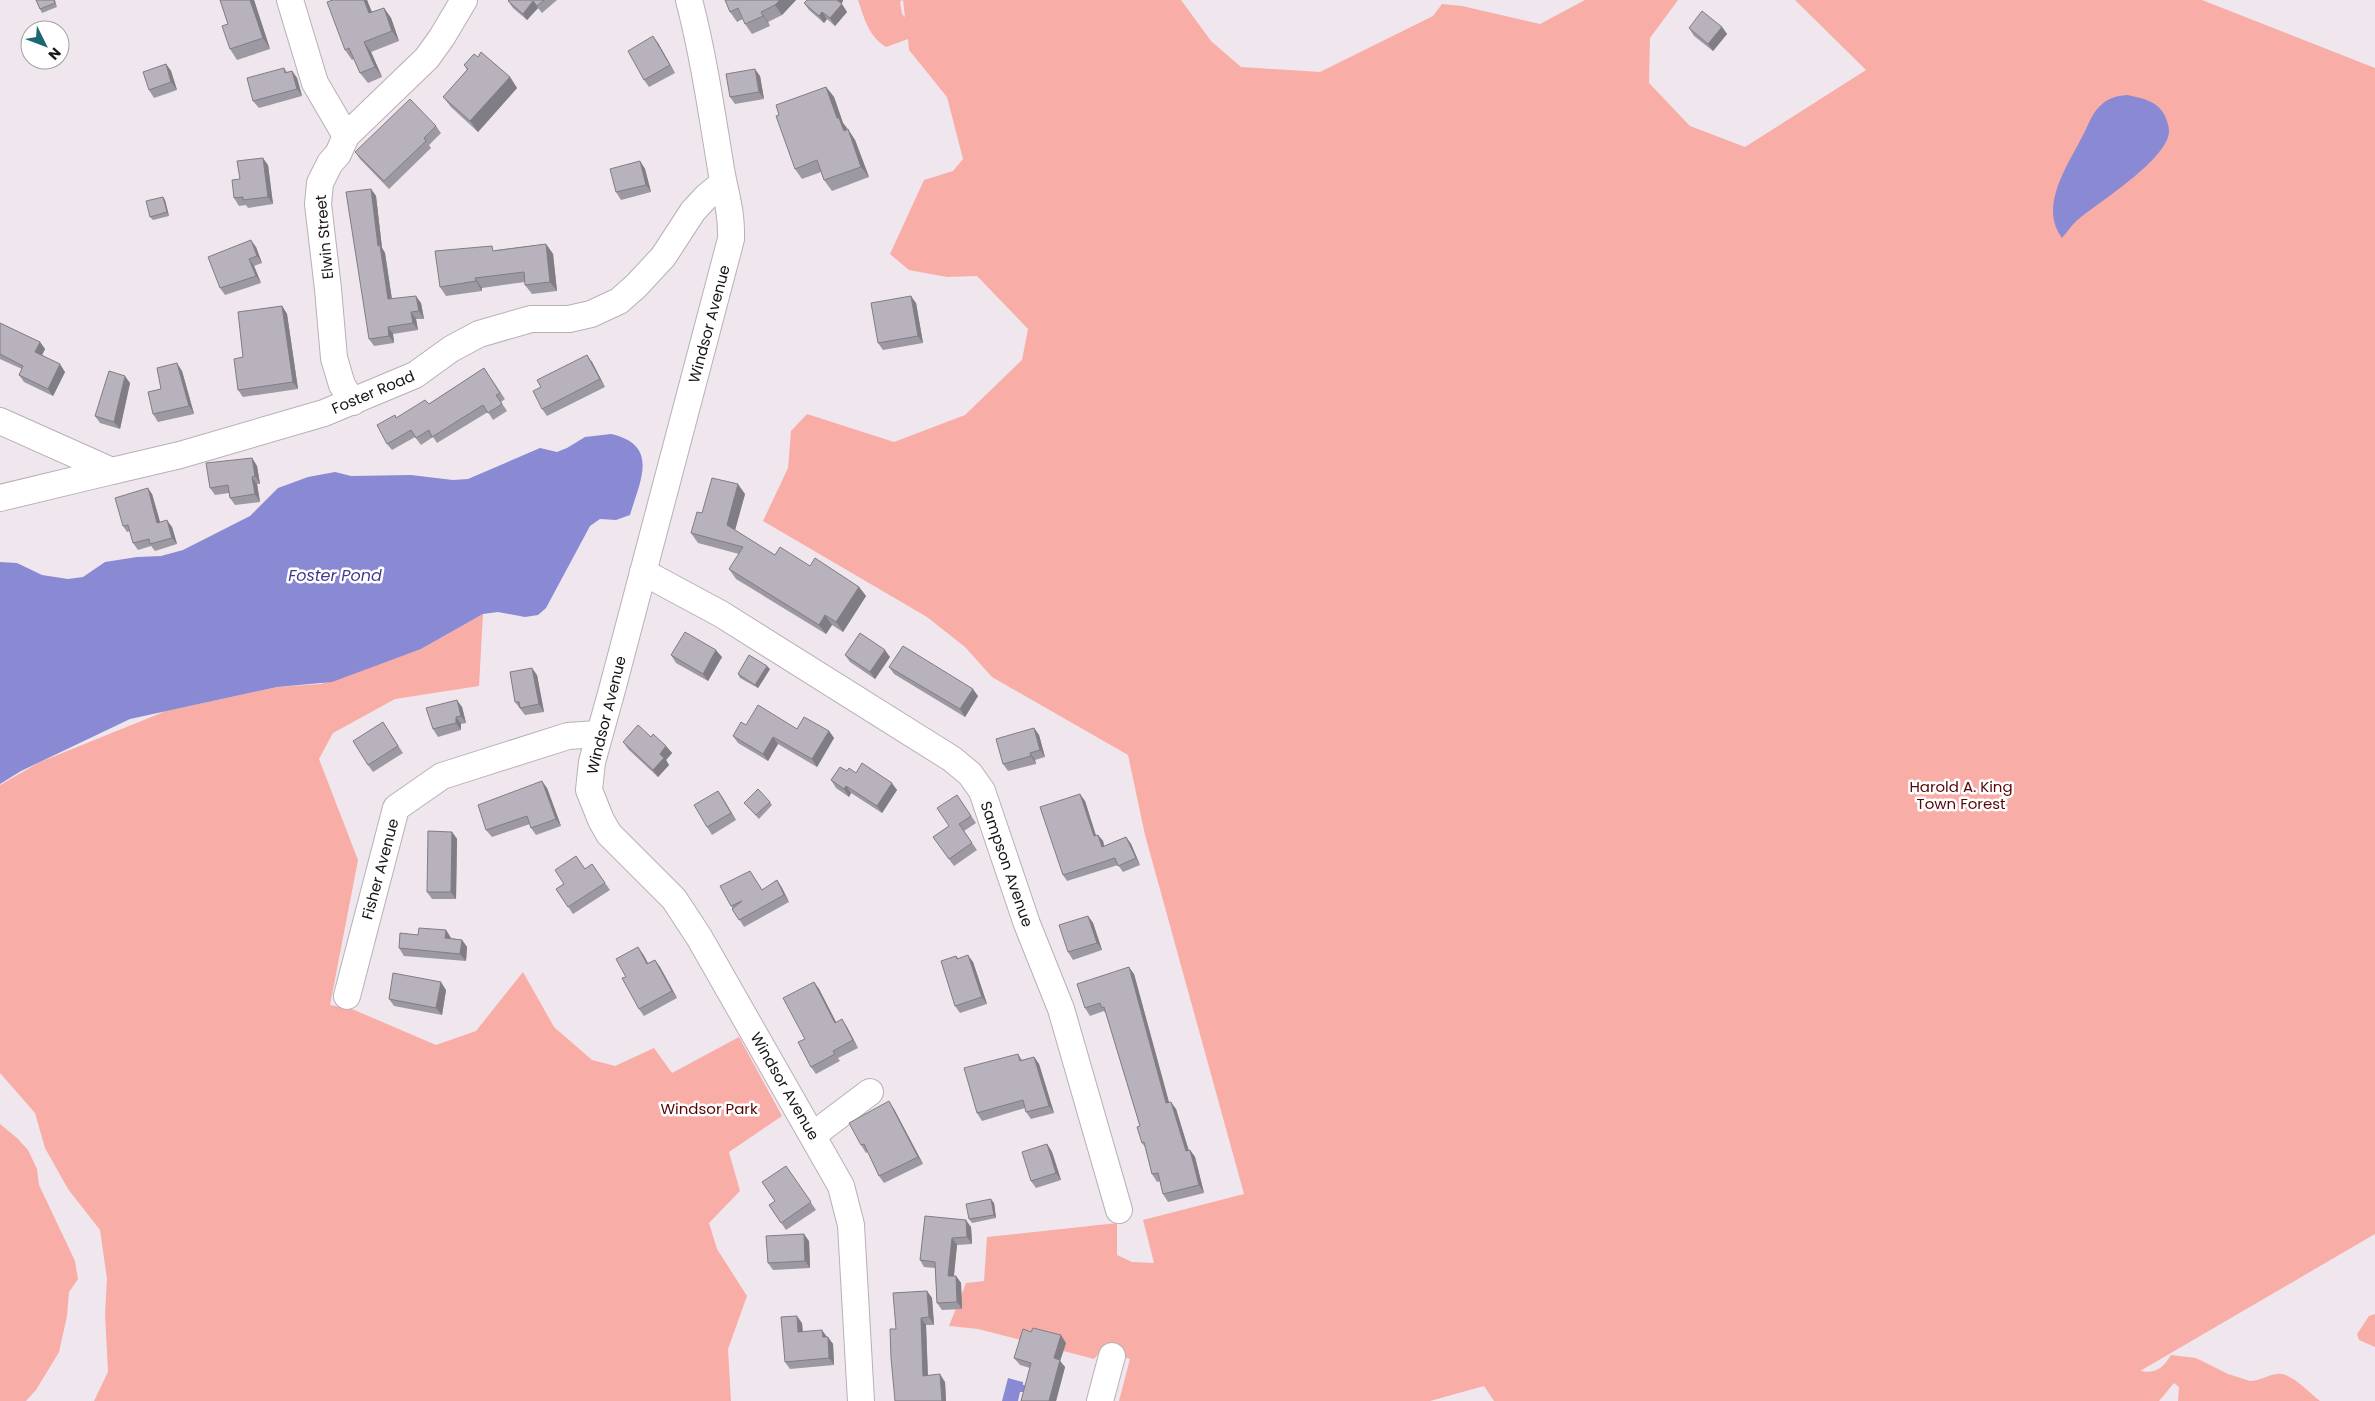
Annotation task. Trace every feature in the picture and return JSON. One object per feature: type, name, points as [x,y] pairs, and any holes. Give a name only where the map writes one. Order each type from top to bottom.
[{"type":"street","points":[[290,0],[316,83],[346,136]]},
{"type":"street","name":"Elwin Street","points":[[353,402],[342,385],[334,358],[318,204],[320,183],[330,163],[338,154],[346,136],[427,58],[464,0]]},
{"type":"street","name":"Windsor Avenue","points":[[689,0],[702,50],[723,183],[730,206],[731,239],[598,734],[589,790],[601,820],[614,839],[660,884],[684,914],[715,964],[841,1186],[851,1225],[861,1401]]},
{"type":"street","name":"Foster Road","points":[[0,498],[180,455],[324,413],[415,376],[451,349],[478,334],[531,319],[569,318],[591,314],[619,301],[636,286],[663,257],[693,211],[723,183]]},
{"type":"street","points":[[0,421],[112,471]]},
{"type":"street","name":"Sampson Avenue","points":[[642,572],[721,614],[952,759],[970,774],[982,791],[1027,924],[1062,1009],[1119,1210]]},
{"type":"street","name":"Fisher Avenue","points":[[347,996],[396,808],[442,776],[568,736],[598,734]]},
{"type":"street","points":[[813,1135],[870,1092]]},
{"type":"street","points":[[1100,1401],[1112,1356]]},
{"type":"green space","name":"Harold A. King Town Forest","points":[[858,0],[902,0],[900,2],[902,14],[905,17],[903,0],[1181,0],[1211,41],[1241,67],[1320,72],[1433,16],[1442,4],[1462,6],[1540,24],[1585,0],[1678,0],[1650,38],[1649,83],[1690,126],[1745,147],[1866,70],[1795,0],[2202,0],[2375,68],[2375,1234],[2140,1371],[2155,1371],[2171,1355],[2196,1358],[2228,1374],[2250,1381],[2277,1374],[2288,1376],[2320,1401],[2178,1401],[2179,1387],[2174,1383],[2159,1401],[1494,1401],[1484,1386],[1430,1401],[1119,1401],[1130,1359],[1101,1351],[1094,1359],[978,1329],[949,1326],[966,1283],[984,1281],[987,1237],[1117,1223],[1117,1255],[1132,1262],[1154,1263],[1143,1220],[1244,1194],[1145,835],[1128,755],[992,677],[965,647],[927,617],[763,521],[788,468],[791,431],[807,414],[894,442],[965,415],[1022,360],[1028,329],[977,276],[947,277],[909,270],[890,254],[924,180],[953,171],[963,159],[947,97],[909,50],[908,39],[886,47],[875,38],[868,27]]},
{"type":"green space","name":"Windsor Park","points":[[483,614],[479,686],[395,699],[333,733],[319,759],[358,860],[330,1005],[352,1009],[436,1045],[476,1031],[523,972],[554,1027],[592,1060],[615,1066],[654,1048],[672,1073],[739,1037],[782,1116],[729,1152],[740,1191],[709,1223],[717,1249],[747,1296],[728,1349],[731,1401],[94,1401],[108,1372],[105,1314],[107,1279],[100,1230],[68,1189],[45,1148],[35,1113],[0,1073],[0,785],[40,762],[166,711],[277,687],[321,684],[421,649]]},
{"type":"green space","points":[[0,1124],[28,1150],[37,1169],[39,1185],[75,1261],[78,1279],[69,1292],[67,1316],[59,1352],[36,1390],[26,1401],[0,1401]]},
{"type":"green space","points":[[2375,1314],[2375,1347],[2359,1340],[2357,1334],[2369,1316]]},
{"type":"water","points":[[2127,95],[2149,101],[2162,111],[2169,129],[2166,142],[2158,154],[2146,166],[2077,220],[2062,238],[2053,214],[2057,188],[2062,175],[2097,109],[2109,99]]},
{"type":"water","name":"Foster Pond","points":[[611,434],[626,439],[636,447],[641,455],[643,466],[641,477],[630,515],[616,520],[600,519],[590,526],[546,608],[538,615],[525,617],[498,612],[483,614],[421,649],[332,682],[277,687],[130,719],[21,771],[0,784],[0,562],[17,563],[42,575],[68,579],[83,577],[105,562],[137,557],[161,556],[183,550],[250,516],[278,488],[308,477],[335,472],[351,476],[411,475],[453,480],[468,479],[540,448],[557,452],[585,437]]},
{"type":"water","points":[[1008,1378],[1023,1382],[1023,1385],[1025,1385],[1024,1392],[1020,1392],[1018,1401],[1002,1401]]},
{"type":"building","points":[[36,0],[54,0],[55,3],[40,9]]},
{"type":"building","points":[[220,0],[250,0],[263,38],[230,49],[222,26],[228,24]]},
{"type":"building","points":[[333,0],[364,0],[369,13],[384,8],[392,31],[364,42],[375,67],[360,73],[349,48],[345,50],[327,2]]},
{"type":"building","points":[[509,0],[544,0],[537,6],[533,1],[523,14]]},
{"type":"building","points":[[725,0],[780,0],[775,5],[761,12],[763,16],[745,24],[738,8],[730,12]]},
{"type":"building","points":[[807,0],[837,0],[842,4],[830,18],[822,12],[819,16],[804,3]]},
{"type":"building","points":[[1702,11],[1722,27],[1708,44],[1689,28]]},
{"type":"building","points":[[653,36],[670,65],[644,80],[628,51]]},
{"type":"building","points":[[481,52],[510,77],[470,121],[443,97],[468,69],[464,65],[474,54],[478,57]]},
{"type":"building","points":[[166,64],[171,82],[149,90],[143,72]]},
{"type":"building","points":[[284,68],[285,73],[292,71],[297,89],[253,101],[247,78]]},
{"type":"building","points":[[755,69],[759,92],[730,97],[726,74]]},
{"type":"building","points":[[826,87],[837,118],[839,118],[844,131],[848,129],[861,167],[824,180],[817,160],[795,169],[776,116],[779,115],[776,105]]},
{"type":"building","points":[[410,99],[436,126],[424,138],[426,141],[384,181],[355,152]]},
{"type":"building","points":[[263,158],[268,197],[243,200],[243,197],[234,198],[232,180],[240,179],[237,161]]},
{"type":"building","points":[[640,161],[646,185],[616,192],[610,169]]},
{"type":"building","points":[[371,189],[378,246],[380,245],[388,299],[416,296],[419,311],[411,312],[413,323],[388,327],[389,336],[369,339],[346,192]]},
{"type":"building","points":[[163,197],[167,212],[150,217],[146,201]]},
{"type":"building","points":[[251,240],[257,256],[249,259],[256,276],[220,288],[208,257]]},
{"type":"building","points":[[546,244],[550,282],[525,285],[524,272],[475,278],[476,281],[440,287],[435,251],[492,246],[493,251]]},
{"type":"building","points":[[911,296],[918,336],[878,343],[871,303]]},
{"type":"building","points":[[282,306],[293,382],[238,390],[234,359],[243,357],[238,312]]},
{"type":"building","points":[[0,323],[40,342],[35,352],[60,364],[48,389],[19,375],[23,366],[0,354]]},
{"type":"building","points":[[587,355],[600,379],[542,409],[533,391],[541,387],[537,380]]},
{"type":"building","points":[[177,363],[189,406],[153,414],[148,392],[161,389],[157,368]]},
{"type":"building","points":[[484,368],[500,393],[496,395],[502,404],[488,413],[483,405],[432,437],[429,430],[416,438],[411,430],[387,444],[377,425],[395,415],[396,418],[425,400],[429,404]]},
{"type":"building","points":[[109,371],[125,376],[114,422],[95,416]]},
{"type":"building","points":[[252,458],[255,476],[252,477],[255,494],[230,498],[228,485],[210,488],[206,463]]},
{"type":"building","points":[[712,478],[738,484],[727,525],[775,555],[780,547],[810,566],[815,558],[859,587],[836,622],[825,615],[819,625],[729,569],[743,547],[691,533],[697,512],[702,513]]},
{"type":"building","points":[[148,488],[157,523],[167,520],[172,538],[150,544],[149,539],[133,543],[128,525],[123,526],[115,498]]},
{"type":"building","points":[[685,632],[716,650],[703,674],[671,655]]},
{"type":"building","points":[[860,633],[885,650],[870,672],[845,655]]},
{"type":"building","points":[[903,646],[973,689],[960,709],[889,667]]},
{"type":"building","points":[[749,655],[767,666],[755,685],[738,674]]},
{"type":"building","points":[[532,668],[539,704],[520,708],[519,702],[515,702],[510,672]]},
{"type":"building","points":[[457,700],[461,716],[456,717],[456,723],[433,729],[426,708]]},
{"type":"building","points":[[758,705],[797,729],[804,717],[829,731],[812,759],[773,737],[763,754],[733,736],[741,722],[746,725]]},
{"type":"building","points":[[383,722],[398,746],[368,765],[353,741]]},
{"type":"building","points":[[638,725],[651,737],[653,734],[666,746],[660,754],[664,758],[653,770],[623,742]]},
{"type":"building","points":[[1034,728],[1040,750],[1030,753],[1031,756],[1003,764],[996,739]]},
{"type":"building","points":[[862,763],[892,783],[877,806],[846,786],[844,789],[831,780],[840,767],[847,771],[849,768],[856,773]]},
{"type":"building","points":[[542,781],[556,819],[531,828],[527,816],[486,830],[478,805]]},
{"type":"building","points":[[758,789],[770,802],[756,815],[744,803]]},
{"type":"building","points":[[718,791],[731,813],[707,827],[694,805]]},
{"type":"building","points":[[1080,794],[1094,836],[1098,835],[1102,847],[1126,837],[1136,858],[1118,866],[1115,858],[1063,875],[1040,807]]},
{"type":"building","points":[[957,795],[971,816],[959,824],[972,843],[949,859],[933,837],[949,826],[937,808]]},
{"type":"building","points":[[428,831],[452,832],[451,892],[427,892]]},
{"type":"building","points":[[576,856],[585,869],[592,864],[605,883],[568,907],[556,889],[564,884],[555,870]]},
{"type":"building","points":[[750,871],[762,890],[777,880],[784,895],[739,920],[732,909],[742,901],[731,906],[720,886]]},
{"type":"building","points":[[1088,916],[1097,943],[1068,952],[1059,925]]},
{"type":"building","points":[[419,928],[446,930],[445,938],[462,940],[460,954],[399,948],[400,933],[418,935]]},
{"type":"building","points":[[638,947],[647,964],[655,960],[672,991],[639,1009],[622,978],[626,977],[616,959]]},
{"type":"building","points":[[968,955],[982,997],[955,1006],[941,961],[956,956],[957,959]]},
{"type":"building","points":[[1129,967],[1166,1103],[1171,1102],[1186,1151],[1190,1150],[1199,1185],[1163,1194],[1158,1173],[1152,1174],[1144,1142],[1142,1143],[1137,1127],[1140,1126],[1104,1007],[1102,1008],[1100,1003],[1085,1008],[1077,984]]},
{"type":"building","points":[[393,973],[441,982],[436,1008],[389,999]]},
{"type":"building","points":[[814,982],[835,1023],[842,1019],[853,1040],[833,1051],[835,1054],[811,1067],[798,1042],[805,1039],[783,998]]},
{"type":"building","points":[[1018,1054],[1020,1061],[1034,1057],[1049,1106],[1026,1112],[1023,1100],[977,1113],[964,1068]]},
{"type":"building","points":[[889,1101],[918,1157],[879,1176],[864,1144],[861,1145],[849,1123]]},
{"type":"building","points":[[1047,1144],[1056,1173],[1031,1181],[1022,1152]]},
{"type":"building","points":[[786,1166],[811,1202],[781,1223],[769,1205],[775,1201],[762,1182]]},
{"type":"building","points":[[991,1199],[994,1215],[969,1219],[966,1204]]},
{"type":"building","points":[[925,1216],[966,1220],[967,1237],[952,1238],[948,1276],[956,1276],[957,1302],[937,1303],[935,1262],[920,1260]]},
{"type":"building","points":[[804,1234],[805,1261],[768,1263],[766,1236]]},
{"type":"building","points":[[927,1291],[929,1317],[921,1318],[923,1376],[940,1374],[942,1401],[895,1401],[890,1329],[896,1329],[893,1293]]},
{"type":"building","points":[[797,1316],[798,1332],[822,1330],[823,1337],[828,1337],[829,1358],[785,1362],[781,1317]]},
{"type":"building","points":[[1033,1328],[1061,1335],[1054,1358],[1060,1360],[1049,1401],[1021,1401],[1031,1363],[1014,1358],[1023,1329],[1031,1332]]}]
